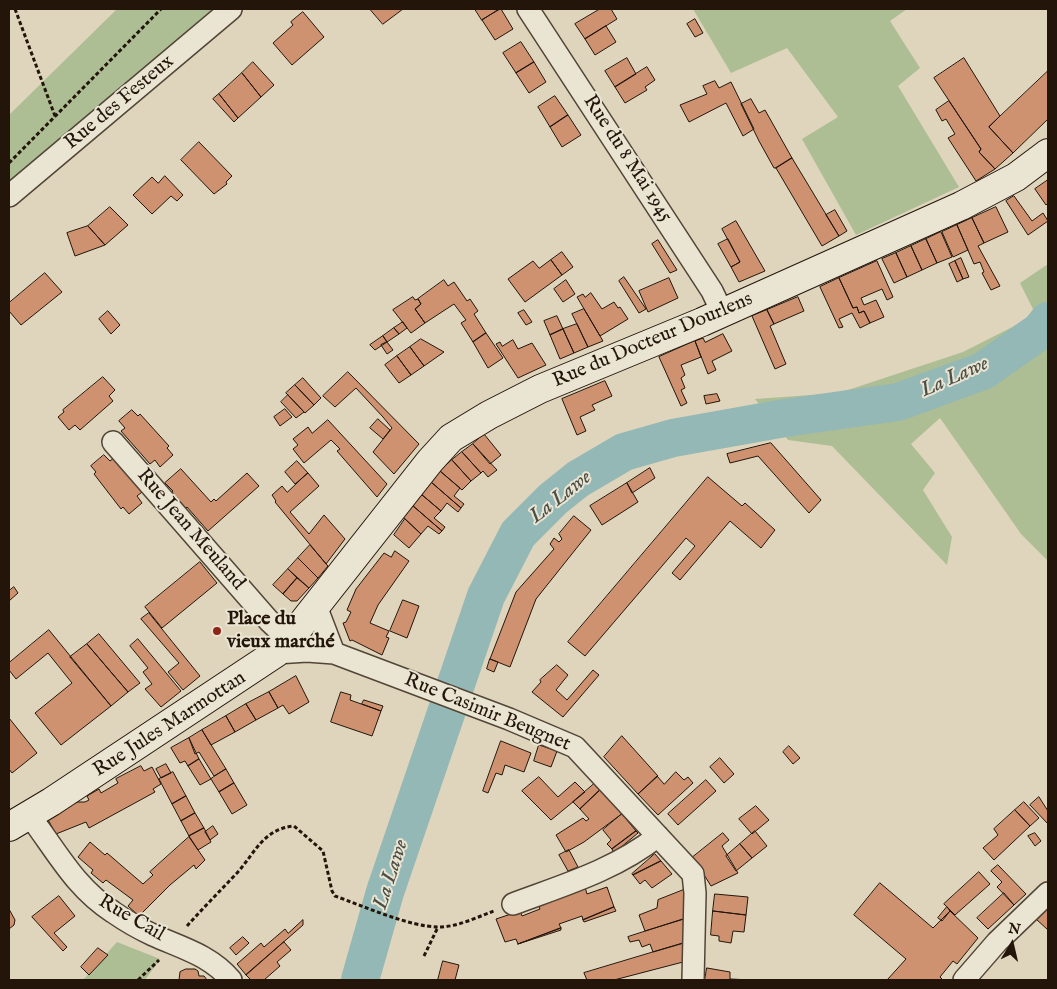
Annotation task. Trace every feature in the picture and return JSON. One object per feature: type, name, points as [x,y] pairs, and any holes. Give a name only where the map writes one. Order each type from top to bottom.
[{"type":"street","name":"Rue des Festeux","points":[[9,196],[230,9]]},
{"type":"street","name":"Rue du 8 Mai 1945","points":[[528,9],[712,291],[722,312]]},
{"type":"street","name":"Rue du Docteur Dourlens","points":[[316,606],[430,461],[451,438],[489,415],[540,389],[702,322],[961,206],[1016,177],[1048,153]]},
{"type":"street","name":"Rue Jean Meuland","points":[[113,442],[270,622],[283,647]]},
{"type":"street","name":"Rue Jules Marmottan","points":[[19,821],[283,647],[316,606]]},
{"type":"street","points":[[316,606],[334,653]]},
{"type":"street","name":"Rue Casimir Beugnet","points":[[283,647],[334,653],[560,739],[575,747],[692,874],[695,893],[693,980]]},
{"type":"street","name":"Rue Cail","points":[[19,821],[63,863],[94,898],[130,922],[172,943],[202,955],[222,969],[231,980]]},
{"type":"street","points":[[513,904],[595,874],[628,858],[658,836]]},
{"type":"street","points":[[964,980],[997,942],[1048,893]]},
{"type":"path","points":[[15,9],[55,116]]},
{"type":"path","points":[[9,163],[161,9]]},
{"type":"path","points":[[138,980],[160,959],[172,943],[239,871],[257,845],[286,827],[298,828],[321,849],[333,894],[353,903],[408,921],[438,927],[455,925],[513,904]]},
{"type":"path","points":[[424,956],[438,927]]},
{"type":"green space","points":[[117,9],[231,9],[9,196],[9,115]]},
{"type":"green space","points":[[693,9],[907,9],[890,21],[920,68],[898,86],[959,187],[856,235],[802,139],[838,117],[787,48],[731,73]]},
{"type":"green space","points":[[1048,264],[1048,561],[1021,534],[940,418],[911,444],[935,473],[923,490],[952,537],[947,565],[832,446],[788,440],[755,399],[839,393],[963,352],[1036,315],[1020,283]]},
{"type":"green space","points":[[117,942],[160,959],[145,980],[83,980]]},
{"type":"building","points":[[370,9],[403,9],[383,24]]},
{"type":"building","points":[[475,9],[499,9],[482,20]]},
{"type":"building","points":[[501,9],[513,29],[495,40],[482,20]]},
{"type":"building","points":[[600,9],[611,9],[617,19],[585,39],[575,24]]},
{"type":"building","points":[[303,12],[324,37],[292,65],[273,43],[293,25],[291,22]]},
{"type":"building","points":[[695,19],[703,33],[695,37],[687,24]]},
{"type":"building","points":[[606,26],[616,42],[595,55],[585,39]]},
{"type":"building","points":[[521,42],[534,62],[516,73],[503,53]]},
{"type":"building","points":[[627,58],[636,74],[615,87],[605,71]]},
{"type":"building","points":[[964,58],[1000,116],[989,127],[1013,153],[995,169],[979,152],[981,149],[934,78]]},
{"type":"building","points":[[253,62],[274,85],[261,97],[242,73]]},
{"type":"building","points":[[534,62],[546,82],[529,93],[516,73]]},
{"type":"building","points":[[647,67],[655,80],[645,87],[647,90],[625,103],[615,87]]},
{"type":"building","points":[[1048,71],[1048,119],[1013,153],[989,127]]},
{"type":"building","points":[[242,73],[261,97],[238,118],[219,94]]},
{"type":"building","points":[[715,81],[719,88],[731,82],[754,129],[743,136],[726,103],[689,122],[680,105],[707,94],[703,86]]},
{"type":"building","points":[[219,94],[238,118],[234,122],[213,99]]},
{"type":"building","points":[[555,96],[568,115],[550,127],[538,107]]},
{"type":"building","points":[[751,99],[759,113],[765,110],[792,158],[776,168],[774,168],[759,141],[741,104]]},
{"type":"building","points":[[949,101],[981,149],[979,152],[995,169],[976,181],[948,138],[955,134],[946,119],[942,121],[936,110]]},
{"type":"building","points":[[568,115],[581,135],[562,147],[550,127]]},
{"type":"building","points":[[199,142],[232,176],[226,182],[227,184],[214,194],[181,160]]},
{"type":"building","points":[[792,158],[839,236],[822,246],[776,168]]},
{"type":"building","points":[[165,176],[183,195],[177,201],[171,196],[152,214],[133,195],[152,177],[158,183]]},
{"type":"building","points":[[1048,180],[1048,203],[1046,205],[1035,189]]},
{"type":"building","points":[[1014,196],[1032,221],[1043,213],[1048,221],[1028,235],[1006,201]]},
{"type":"building","points":[[110,207],[128,225],[105,245],[88,226]]},
{"type":"building","points":[[996,207],[1008,232],[984,243],[972,218]]},
{"type":"building","points":[[835,210],[847,231],[839,236],[826,215]]},
{"type":"building","points":[[972,218],[984,243],[978,246],[1000,286],[991,290],[982,273],[984,272],[980,262],[974,264],[957,225]]},
{"type":"building","points":[[736,221],[765,271],[739,282],[731,267],[740,262],[722,229]]},
{"type":"building","points":[[957,225],[968,250],[953,257],[942,232]]},
{"type":"building","points":[[88,226],[105,245],[75,256],[67,233]]},
{"type":"building","points":[[941,232],[952,257],[937,263],[926,239]]},
{"type":"building","points":[[728,239],[740,262],[731,267],[718,244]]},
{"type":"building","points":[[926,239],[937,263],[922,270],[911,246]]},
{"type":"building","points":[[658,240],[677,270],[670,273],[652,244]]},
{"type":"building","points":[[911,246],[922,270],[907,277],[896,253]]},
{"type":"building","points":[[562,252],[573,267],[562,275],[551,260]]},
{"type":"building","points":[[896,253],[907,277],[894,283],[882,259]]},
{"type":"building","points":[[961,258],[969,277],[963,279],[955,261]]},
{"type":"building","points":[[551,260],[562,275],[525,302],[508,279],[533,261],[539,268]]},
{"type":"building","points":[[877,261],[893,297],[887,300],[882,289],[861,298],[864,305],[876,300],[884,317],[870,323],[864,311],[859,313],[857,307],[853,308],[839,278]]},
{"type":"building","points":[[955,261],[963,279],[957,282],[949,264]]},
{"type":"building","points":[[45,273],[62,292],[21,325],[9,311],[9,303]]},
{"type":"building","points":[[624,277],[646,309],[639,313],[619,281]]},
{"type":"building","points":[[669,278],[678,298],[648,312],[639,291]]},
{"type":"building","points":[[839,278],[853,308],[857,307],[859,313],[864,311],[870,323],[860,328],[852,313],[839,319],[843,327],[839,328],[820,287]]},
{"type":"building","points":[[444,280],[448,286],[454,282],[467,301],[470,299],[478,311],[474,314],[486,333],[473,342],[461,323],[466,320],[454,304],[425,323],[415,309],[421,304],[418,299]]},
{"type":"building","points":[[566,280],[575,294],[563,302],[554,289]]},
{"type":"building","points":[[591,293],[602,309],[614,302],[628,319],[600,336],[577,297],[583,294],[585,297]]},
{"type":"building","points":[[413,297],[415,300],[418,299],[421,304],[415,309],[425,323],[411,333],[393,310]]},
{"type":"building","points":[[798,297],[804,311],[774,324],[767,310]]},
{"type":"building","points":[[584,309],[603,341],[588,347],[572,314]]},
{"type":"building","points":[[524,310],[532,322],[526,325],[518,313]]},
{"type":"building","points":[[767,310],[774,324],[770,326],[786,364],[775,369],[752,316]]},
{"type":"building","points":[[108,311],[120,325],[111,334],[99,319]]},
{"type":"building","points":[[557,316],[563,329],[550,335],[544,321]]},
{"type":"building","points":[[403,322],[407,328],[399,334],[394,328]]},
{"type":"building","points":[[577,324],[588,347],[574,353],[563,329]]},
{"type":"building","points":[[394,328],[399,334],[387,342],[383,336]]},
{"type":"building","points":[[563,329],[574,353],[560,359],[550,335]]},
{"type":"building","points":[[486,333],[503,358],[488,368],[473,342]]},
{"type":"building","points":[[723,334],[732,351],[712,361],[716,370],[708,374],[695,341],[703,338],[705,342]]},
{"type":"building","points":[[383,336],[387,342],[375,350],[370,345]]},
{"type":"building","points":[[421,339],[444,352],[424,366],[410,347]]},
{"type":"building","points":[[513,340],[518,349],[532,343],[546,365],[518,378],[496,344],[500,342],[502,346]]},
{"type":"building","points":[[695,341],[701,357],[681,365],[685,375],[681,378],[685,388],[681,390],[687,403],[681,406],[659,357]]},
{"type":"building","points":[[387,342],[393,350],[387,354],[381,345]]},
{"type":"building","points":[[410,347],[424,366],[411,375],[397,356]]},
{"type":"building","points":[[397,356],[411,375],[399,383],[385,365]]},
{"type":"building","points":[[348,372],[419,444],[394,474],[373,452],[392,428],[383,417],[356,388],[335,407],[323,396]]},
{"type":"building","points":[[103,377],[115,390],[109,396],[113,401],[80,430],[75,425],[69,430],[58,417],[64,412],[63,410]]},
{"type":"building","points":[[303,378],[321,398],[314,405],[295,385]]},
{"type":"building","points":[[605,381],[612,396],[592,405],[595,410],[580,417],[586,431],[577,435],[562,399]]},
{"type":"building","points":[[295,385],[314,405],[305,413],[286,393]]},
{"type":"building","points":[[717,394],[720,401],[706,404],[704,396]]},
{"type":"building","points":[[288,395],[304,412],[296,418],[281,402]]},
{"type":"building","points":[[285,409],[292,417],[280,426],[274,417]]},
{"type":"building","points":[[132,410],[138,416],[140,414],[169,446],[167,448],[173,455],[160,467],[155,460],[150,464],[121,431],[125,428],[119,421]]},
{"type":"building","points":[[378,419],[390,430],[383,439],[370,428]]},
{"type":"building","points":[[328,420],[387,484],[377,497],[337,451],[340,449],[331,440],[304,463],[293,449],[298,445],[293,439],[308,427],[312,433]]},
{"type":"building","points":[[484,434],[501,455],[490,464],[473,444]]},
{"type":"building","points":[[771,443],[821,500],[809,513],[758,456],[730,463],[727,454]]},
{"type":"building","points":[[473,444],[497,470],[488,477],[483,471],[481,473],[462,452]]},
{"type":"building","points":[[462,452],[481,473],[471,481],[452,460]]},
{"type":"building","points":[[104,455],[110,461],[114,458],[142,492],[137,496],[142,503],[129,514],[123,507],[121,509],[94,474],[96,472],[91,466]]},
{"type":"building","points":[[452,460],[471,481],[462,490],[440,471]]},
{"type":"building","points":[[297,461],[308,473],[295,484],[285,472]]},
{"type":"building","points":[[650,468],[655,478],[632,493],[627,483]]},
{"type":"building","points":[[181,469],[211,502],[214,499],[216,501],[247,473],[259,486],[208,531],[187,507],[184,510],[170,494],[173,491],[165,483]]},
{"type":"building","points":[[440,471],[460,488],[454,496],[464,504],[461,508],[431,482]]},
{"type":"building","points":[[308,473],[319,486],[290,512],[309,534],[324,515],[345,539],[326,564],[275,502],[272,495],[282,486],[287,492]]},
{"type":"building","points":[[708,477],[742,506],[745,503],[775,530],[761,548],[730,521],[680,580],[672,573],[695,546],[686,538],[585,656],[568,642]]},
{"type":"building","points":[[431,482],[461,508],[458,512],[447,503],[441,511],[421,494]]},
{"type":"building","points":[[627,483],[638,502],[602,525],[590,506]]},
{"type":"building","points":[[421,494],[441,511],[434,518],[445,527],[442,531],[412,505]]},
{"type":"building","points":[[412,505],[442,531],[439,534],[428,526],[421,534],[402,516]]},
{"type":"building","points":[[574,516],[591,530],[536,599],[510,667],[490,659],[516,592],[554,549],[550,544],[554,538],[559,542],[562,539],[559,534]]},
{"type":"building","points":[[405,519],[421,534],[409,548],[394,535]]},
{"type":"building","points":[[310,545],[328,566],[318,578],[298,558]]},
{"type":"building","points":[[395,551],[409,561],[378,605],[370,623],[389,631],[386,637],[389,638],[382,655],[352,640],[350,641],[343,623],[346,622],[351,612],[347,610],[356,589],[384,553],[391,557]]},
{"type":"building","points":[[298,558],[318,578],[309,588],[288,569]]},
{"type":"building","points":[[200,562],[217,583],[162,628],[145,607]]},
{"type":"building","points":[[288,569],[297,578],[283,594],[273,585]]},
{"type":"building","points":[[297,578],[309,588],[297,601],[291,601],[283,594]]},
{"type":"building","points":[[14,587],[18,593],[9,601],[9,591]]},
{"type":"building","points":[[403,600],[419,606],[407,638],[390,631]]},
{"type":"building","points":[[149,613],[200,676],[183,690],[168,672],[179,663],[141,619]]},
{"type":"building","points":[[49,630],[111,706],[61,745],[35,713],[72,683],[48,653],[16,679],[9,670],[9,663]]},
{"type":"building","points":[[99,634],[140,683],[128,692],[87,644]]},
{"type":"building","points":[[138,639],[181,691],[161,707],[145,689],[152,684],[143,672],[148,668],[130,646]]},
{"type":"building","points":[[87,644],[128,692],[111,706],[70,657]]},
{"type":"building","points":[[490,659],[498,662],[494,672],[487,669]]},
{"type":"building","points":[[557,665],[568,675],[556,690],[567,700],[593,670],[599,675],[563,717],[532,692],[541,682],[540,680]]},
{"type":"building","points":[[296,676],[309,702],[289,714],[283,705],[278,708],[269,692]]},
{"type":"building","points":[[269,692],[278,708],[256,720],[246,704]]},
{"type":"building","points":[[341,692],[351,695],[350,700],[381,711],[372,736],[331,722]]},
{"type":"building","points":[[364,700],[383,706],[381,711],[362,704]]},
{"type":"building","points":[[246,704],[256,720],[235,732],[226,716]]},
{"type":"building","points":[[226,716],[235,732],[211,745],[202,730]]},
{"type":"building","points":[[9,718],[37,753],[12,773],[9,769]]},
{"type":"building","points":[[202,730],[226,769],[214,776],[199,752],[195,754],[189,738]]},
{"type":"building","points":[[622,736],[658,776],[638,794],[604,757]]},
{"type":"building","points":[[189,738],[199,759],[188,766],[185,761],[180,763],[171,748]]},
{"type":"building","points":[[501,741],[531,753],[524,772],[505,765],[502,775],[496,773],[488,793],[483,791]]},
{"type":"building","points":[[539,745],[557,751],[551,767],[534,761]]},
{"type":"building","points":[[789,746],[800,758],[793,764],[783,752]]},
{"type":"building","points":[[720,758],[734,774],[724,783],[710,767]]},
{"type":"building","points":[[199,759],[211,779],[200,785],[188,766]]},
{"type":"building","points":[[166,764],[171,773],[161,778],[156,769]]},
{"type":"building","points":[[141,766],[144,771],[152,767],[161,784],[153,789],[155,792],[89,828],[86,822],[56,834],[47,818],[77,802],[89,800],[87,796],[99,789],[101,793],[118,783],[116,779]]},
{"type":"building","points":[[226,769],[234,783],[219,792],[211,779]]},
{"type":"building","points":[[173,772],[186,796],[172,804],[159,779]]},
{"type":"building","points":[[676,772],[684,780],[688,777],[693,783],[658,815],[638,794],[657,776],[664,784]]},
{"type":"building","points":[[539,777],[558,797],[575,782],[585,792],[551,820],[522,791]]},
{"type":"building","points":[[706,780],[716,791],[678,825],[668,814]]},
{"type":"building","points":[[234,783],[247,805],[232,814],[219,792]]},
{"type":"building","points":[[594,784],[600,790],[580,809],[573,802]]},
{"type":"building","points":[[600,790],[623,813],[584,842],[566,852],[556,835],[583,818],[586,821],[589,819],[580,809]]},
{"type":"building","points":[[186,796],[195,813],[181,821],[172,804]]},
{"type":"building","points":[[1039,797],[1048,811],[1048,824],[1030,805]]},
{"type":"building","points":[[1024,802],[1039,818],[1030,826],[1015,810]]},
{"type":"building","points":[[756,806],[769,820],[752,834],[739,819]]},
{"type":"building","points":[[1015,810],[1030,826],[994,860],[983,848],[998,835],[994,829]]},
{"type":"building","points":[[195,813],[204,828],[189,836],[181,821]]},
{"type":"building","points":[[622,814],[636,831],[612,849],[607,844],[611,840],[603,830]]},
{"type":"building","points":[[213,826],[218,834],[210,840],[205,832]]},
{"type":"building","points":[[204,828],[211,842],[198,850],[189,836]]},
{"type":"building","points":[[636,831],[638,833],[614,853],[612,849]]},
{"type":"building","points":[[755,831],[767,846],[752,858],[740,844]]},
{"type":"building","points":[[723,833],[729,840],[722,846],[738,873],[711,886],[693,857]]},
{"type":"building","points":[[1035,833],[1041,841],[1035,846],[1028,836]]},
{"type":"building","points":[[189,837],[205,860],[196,869],[194,865],[170,885],[139,916],[128,906],[133,900],[106,880],[103,883],[91,873],[93,870],[78,857],[90,842],[105,855],[107,853],[143,884],[153,875],[150,872]]},
{"type":"building","points":[[740,844],[752,858],[736,871],[726,856]]},
{"type":"building","points":[[569,850],[578,867],[568,871],[559,855]]},
{"type":"building","points":[[655,854],[661,861],[632,874]]},
{"type":"building","points":[[661,861],[672,874],[652,888],[645,880],[640,884],[633,875]]},
{"type":"building","points":[[998,865],[1026,894],[1014,905],[997,887],[1002,882],[991,871]]},
{"type":"building","points":[[979,872],[990,884],[955,915],[944,904]]},
{"type":"building","points":[[880,883],[933,928],[950,911],[978,938],[957,964],[953,961],[940,977],[943,980],[887,980],[906,959],[854,915]]},
{"type":"building","points":[[585,887],[587,894],[607,887],[614,907],[583,920],[582,916],[559,924],[561,928],[518,944],[516,939],[505,942],[496,919],[520,911],[522,916],[540,909],[538,904]]},
{"type":"building","points":[[686,889],[684,919],[645,931],[639,915],[657,908],[658,900]]},
{"type":"building","points":[[1004,893],[1014,905],[988,929],[977,918]]},
{"type":"building","points":[[715,894],[748,897],[746,915],[713,911]]},
{"type":"building","points":[[59,896],[75,916],[54,933],[67,947],[63,951],[32,917]]},
{"type":"building","points":[[614,907],[616,911],[584,922],[583,920]]},
{"type":"building","points":[[947,907],[950,911],[942,921],[938,918]]},
{"type":"building","points":[[1048,907],[1048,930],[1036,919]]},
{"type":"building","points":[[9,909],[15,920],[14,925],[9,929]]},
{"type":"building","points":[[713,911],[746,915],[744,932],[733,931],[731,943],[719,941],[719,936],[711,935]]},
{"type":"building","points":[[684,919],[684,943],[653,952],[650,944],[642,947],[639,940],[630,942],[628,937]]},
{"type":"building","points":[[303,920],[303,925],[246,975],[237,964],[261,943],[264,947],[285,929],[288,933]]},
{"type":"building","points":[[561,928],[561,930],[518,944]]},
{"type":"building","points":[[243,937],[249,943],[236,955],[230,948]]},
{"type":"building","points":[[284,942],[291,950],[277,962],[280,966],[264,980],[251,980],[246,975]]},
{"type":"building","points":[[684,943],[683,962],[614,980],[587,980],[584,973]]},
{"type":"building","points":[[98,948],[108,955],[89,975],[81,967]]},
{"type":"building","points":[[443,961],[459,965],[455,980],[438,980]]},
{"type":"building","points":[[707,968],[730,972],[730,979],[752,980],[705,980]]},
{"type":"building","points":[[186,969],[195,969],[198,971],[199,976],[204,976],[207,980],[179,980],[180,972]]},
{"type":"waterway","name":"La Lawe","points":[[360,980],[385,892],[486,596],[518,534],[553,499],[578,479],[624,452],[673,438],[785,418],[898,402],[983,371],[1040,331],[1048,321]]},
{"type":"place","name":"Place du vieux marché","points":[[217,631]]}]
